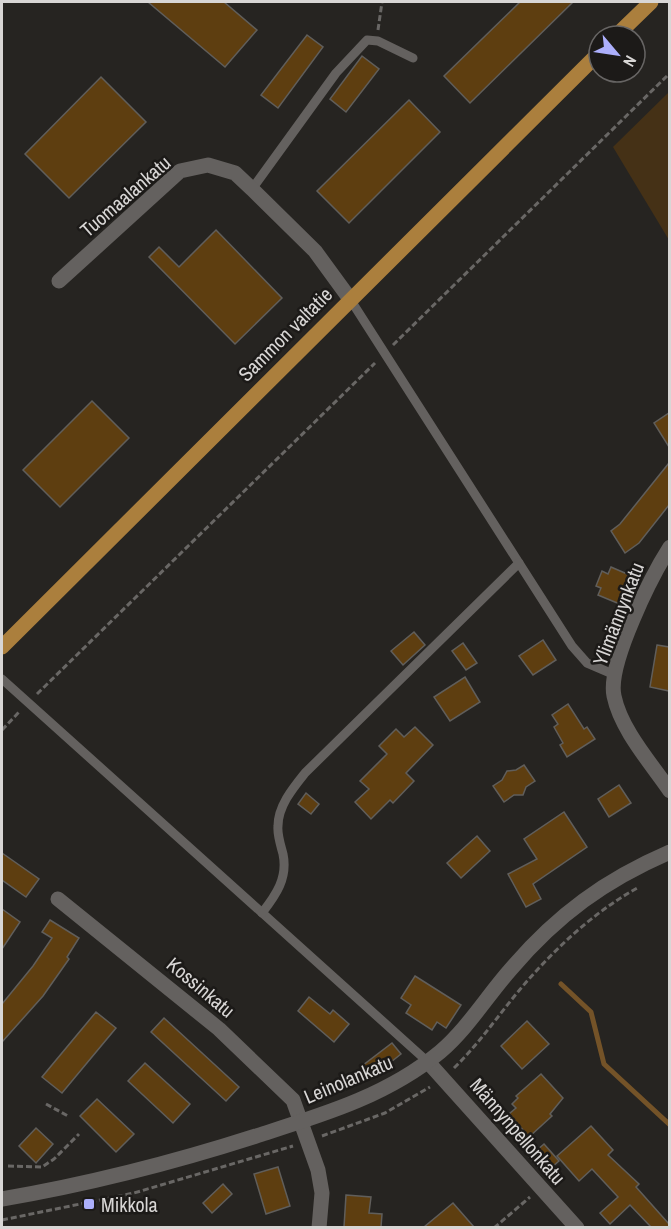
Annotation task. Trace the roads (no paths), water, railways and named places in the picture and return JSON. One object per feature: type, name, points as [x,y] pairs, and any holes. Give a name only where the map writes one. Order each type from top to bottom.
[{"type":"main road","points":[[628,24],[651,2]]},
{"type":"main road","name":"Sammon valtatie","points":[[2,647],[587,65]]},
{"type":"street","name":"Tuomaalankatu","points":[[59,281],[180,171],[208,165],[235,173],[252,189],[315,251],[350,299]]},
{"type":"street","name":"Ylimännynkatu","points":[[669,547],[637,611],[615,675],[613,694],[621,717],[669,791]]},
{"type":"street","name":"Leinolankatu","points":[[2,1199],[80,1186],[136,1172],[302,1121],[377,1094],[428,1062],[455,1038],[511,969],[564,915],[594,891],[636,866],[669,852]]},
{"type":"street","name":"Kossinkatu","points":[[58,899],[219,1029],[277,1082],[293,1100],[318,1170],[322,1193],[319,1227]]},
{"type":"street","name":"Männynpellonkatu","points":[[428,1062],[577,1227]]},
{"type":"lane","points":[[252,189],[336,73],[367,40],[378,41],[413,58]]},
{"type":"lane","points":[[350,299],[580,656],[596,668],[615,675]]},
{"type":"lane","points":[[262,913],[276,896],[283,880],[285,863],[278,826],[289,794],[305,773],[519,563]]},
{"type":"lane","points":[[2,679],[428,1062]]},
{"type":"waterway","points":[[561,984],[591,1012],[604,1064],[670,1125]]},
{"type":"place","name":"Mikkola","points":[[89,1204]]}]
